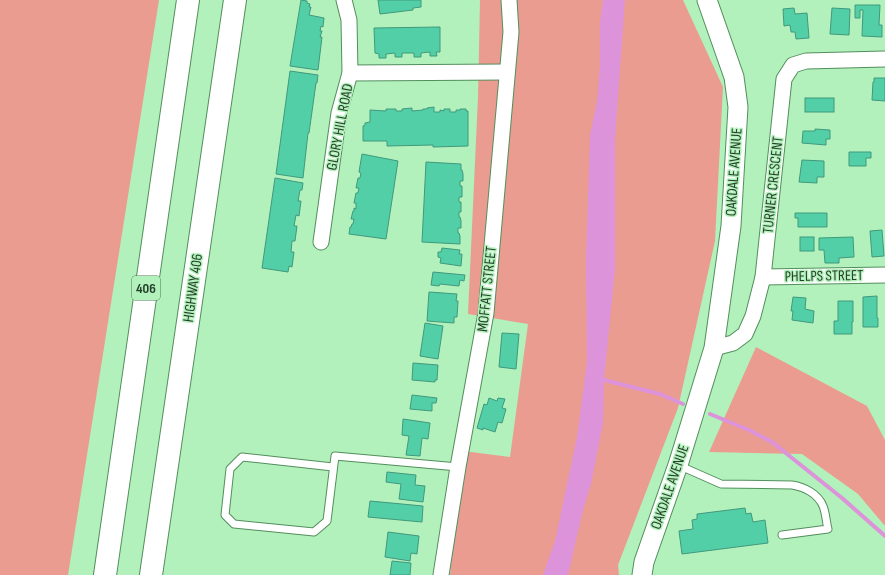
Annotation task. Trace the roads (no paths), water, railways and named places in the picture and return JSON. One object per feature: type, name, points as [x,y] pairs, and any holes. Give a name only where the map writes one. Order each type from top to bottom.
[{"type":"highway","name":"406","points":[[104,575],[188,0]]},
{"type":"highway","name":"HIGHWAY 406","points":[[151,575],[235,0]]},
{"type":"street","points":[[344,0],[349,20],[350,73]]},
{"type":"street","name":"MOFFATT STREET","points":[[441,575],[458,467],[486,313],[511,32],[509,0]]},
{"type":"street","name":"OAKDALE AVENUE","points":[[642,575],[644,562],[678,465],[714,348],[731,226],[738,107],[734,77],[708,0]]},
{"type":"street","name":"TURNER CRESCENT","points":[[714,348],[733,343],[745,334],[753,316],[763,278],[784,78],[793,65],[806,60],[885,59]]},
{"type":"street","name":"GLORY HILL ROAD","points":[[321,242],[340,113],[350,73],[507,72]]},
{"type":"street","name":"PHELPS STREET","points":[[763,278],[885,275]]},
{"type":"lane","points":[[334,467],[242,457],[230,469],[225,515],[234,524],[314,532],[327,522],[334,467],[335,456],[458,467]]},
{"type":"lane","points":[[678,465],[721,484],[792,485],[802,486],[808,490],[816,496],[823,506],[828,529],[782,535]]},
{"type":"waterway","points":[[604,380],[660,394],[683,404]]},
{"type":"waterway","points":[[710,414],[749,430],[772,442],[842,498],[885,536]]}]
